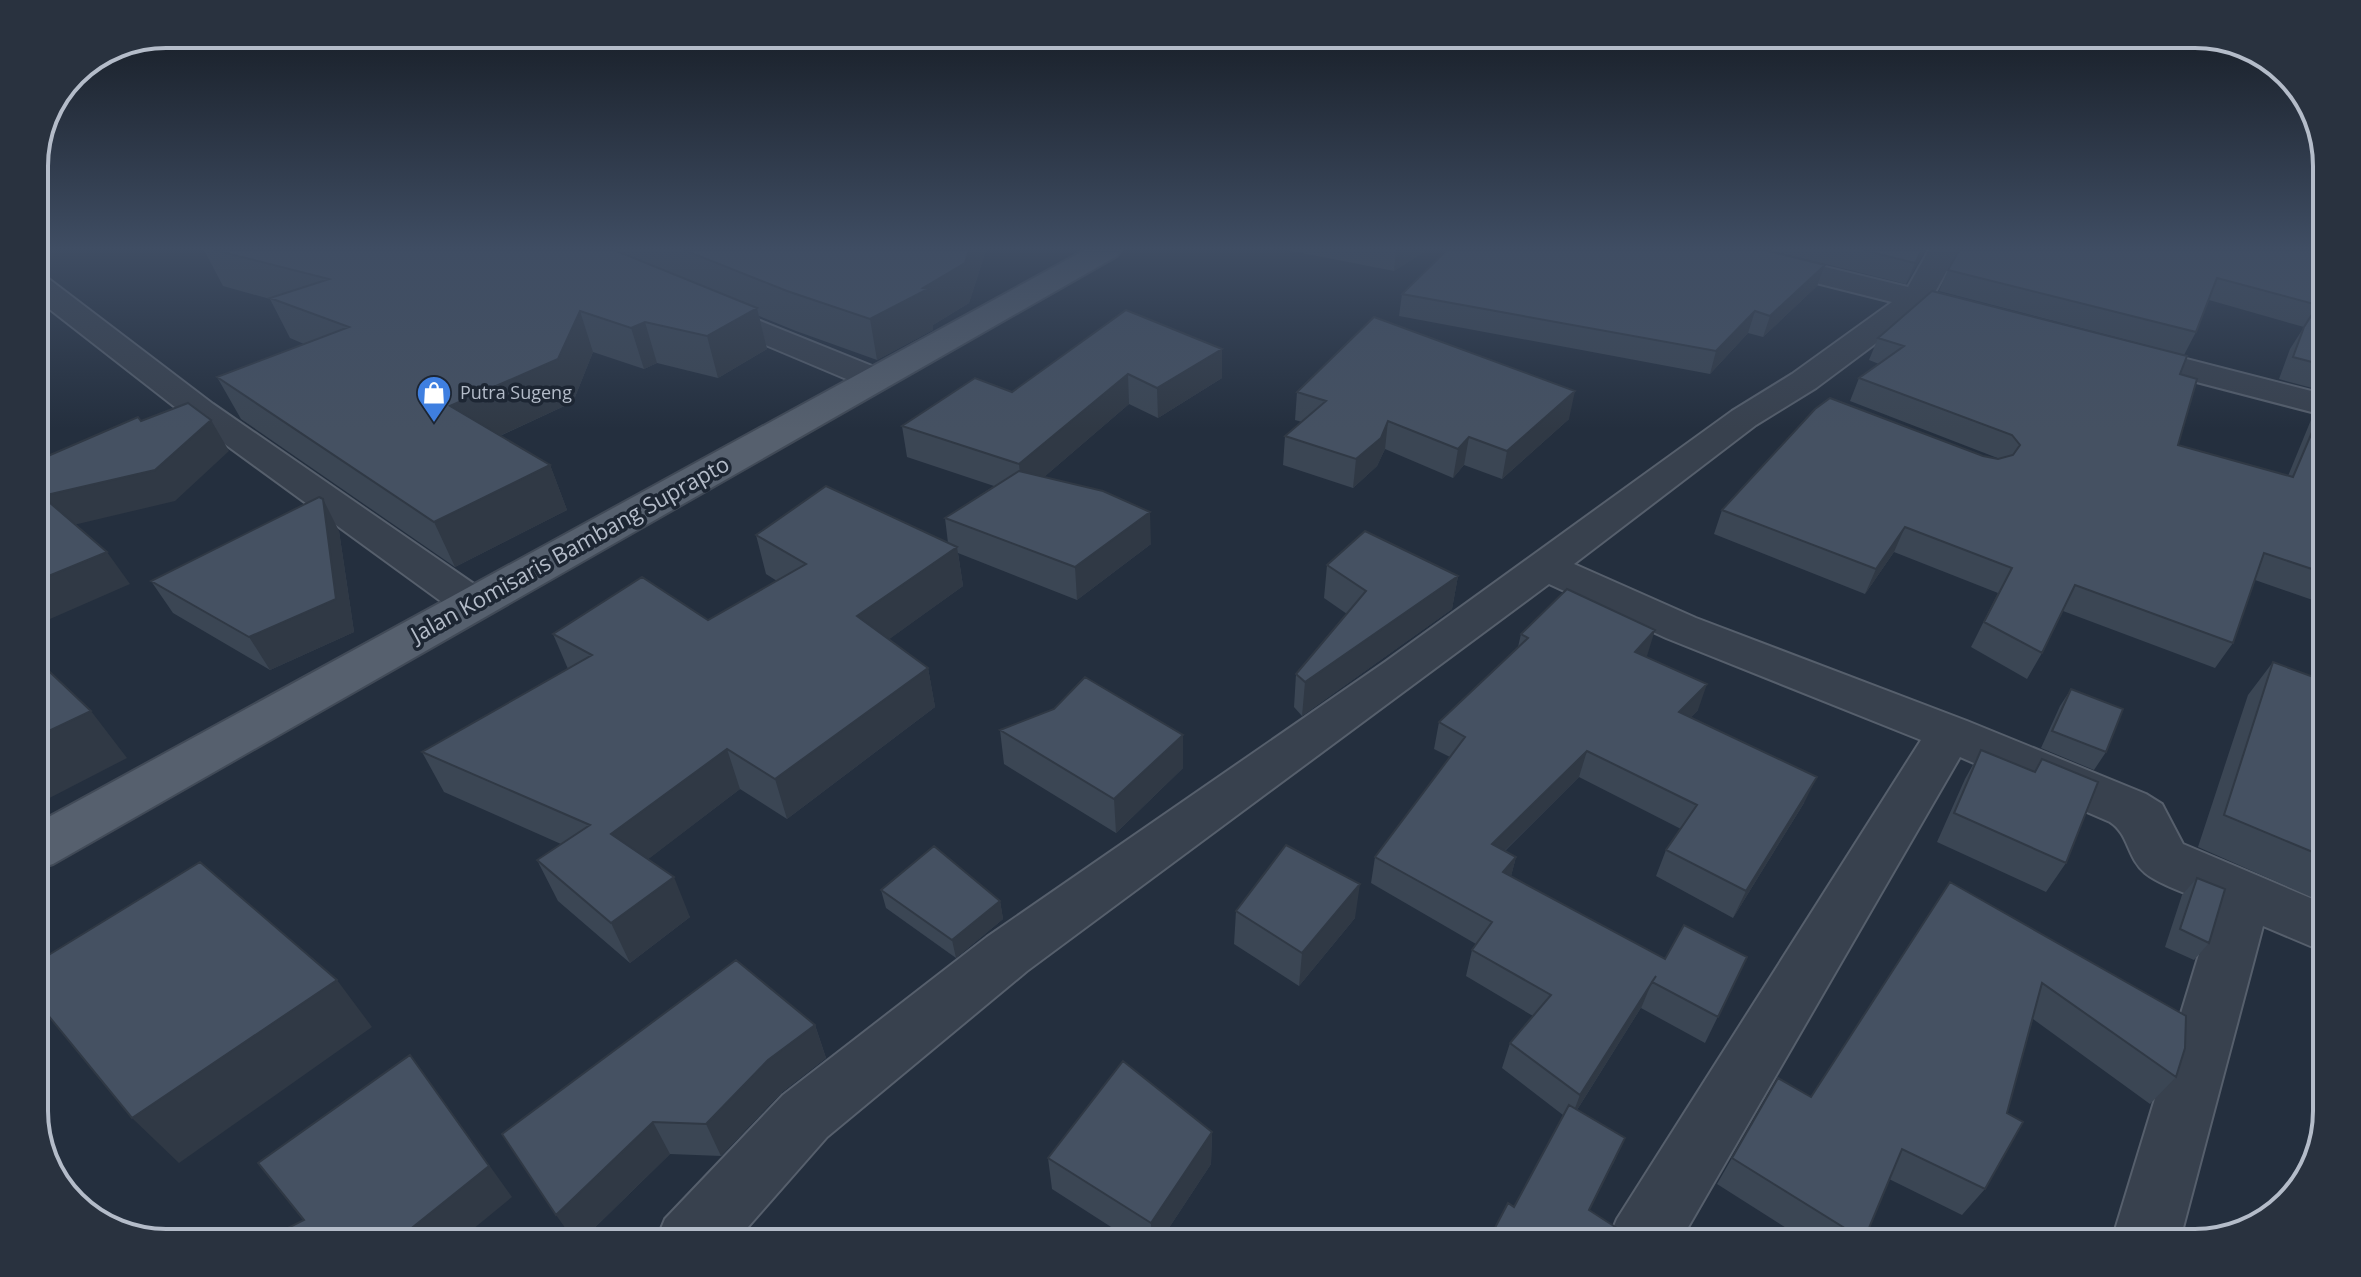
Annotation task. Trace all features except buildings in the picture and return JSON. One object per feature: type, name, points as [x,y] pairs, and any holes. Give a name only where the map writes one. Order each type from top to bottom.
[{"type":"main road","name":"Jalan Komisaris Bambang Suprapto","points":[[48,842],[1000,310]]},
{"type":"street","points":[[72,310],[201,411],[472,603]]},
{"type":"street","points":[[708,310],[875,379]]},
{"type":"street","points":[[702,1229],[805,1116],[1007,954],[1401,673],[1542,565],[1744,418],[1809,400],[1905,310]]},
{"type":"street","points":[[2099,346],[2313,402]]},
{"type":"street","points":[[1542,565],[1681,628],[1950,733],[2128,808],[2144,818],[2155,849],[2164,859],[2313,924]]},
{"type":"street","points":[[1649,1229],[1950,733]]},
{"type":"street","points":[[2149,1229],[2245,893]]},
{"type":"place","name":"Putra Sugeng","points":[[434,424]]}]
